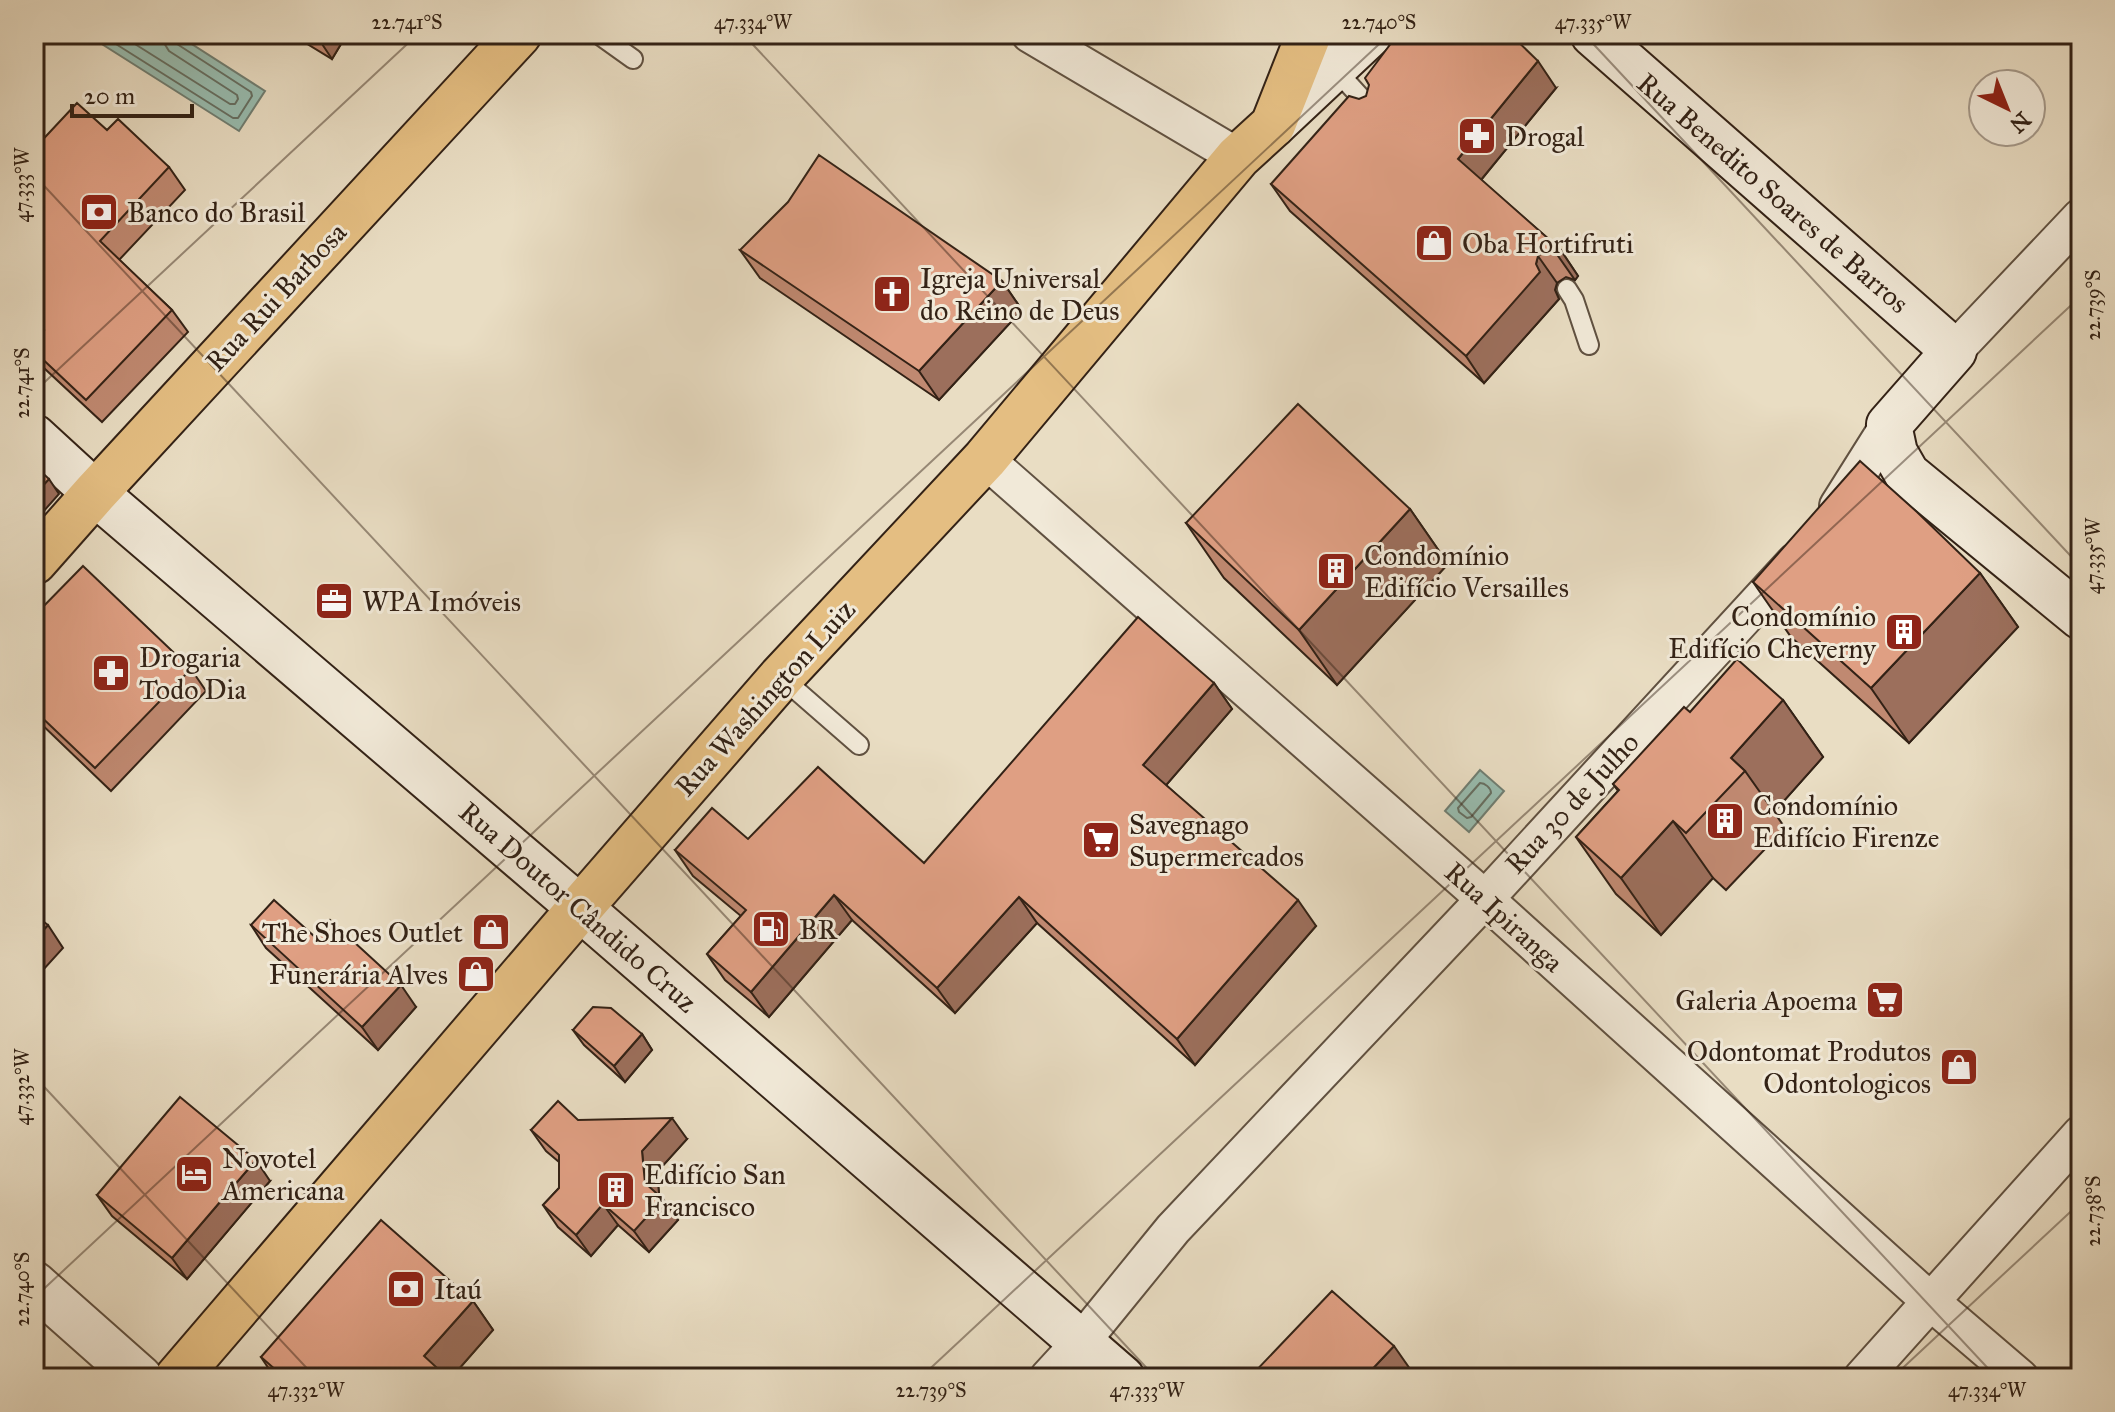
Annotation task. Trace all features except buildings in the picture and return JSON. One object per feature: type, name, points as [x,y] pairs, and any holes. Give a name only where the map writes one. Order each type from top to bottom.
[{"type":"main road","name":"Rua Rui Barbosa","points":[[34,562],[519,34]]},
{"type":"main road","points":[[1322,51],[1370,34]]},
{"type":"main road","name":"Rua Benedito Soares de Barros","points":[[1593,34],[1954,351]]},
{"type":"main road","name":"Rua Washington Luiz","points":[[177,1378],[781,677],[985,459],[1238,157],[1273,125],[1322,51]]},
{"type":"main road","name":"Rua 30 de Julho","points":[[1889,425],[1954,351]]},
{"type":"main road","points":[[1889,425],[1895,453],[1907,474],[2081,617]]},
{"type":"main road","name":"Rua Doutor Cândido Cruz","points":[[34,437],[95,493],[1122,1378]]},
{"type":"main road","points":[[34,1284],[140,1378]]},
{"type":"street","points":[[1030,34],[1238,157]]},
{"type":"street","name":"Rua 30 de Julho","points":[[1954,351],[2081,217]]},
{"type":"street","name":"Rua 30 de Julho","points":[[1048,1378],[1173,1229],[1485,899],[1820,534],[1889,425]]},
{"type":"street","name":"Rua Ipiranga","points":[[985,459],[1485,899],[1930,1301],[2020,1378]]},
{"type":"street","points":[[1862,1378],[2081,1134]]},
{"type":"lane","points":[[598,34],[633,59]]},
{"type":"lane","points":[[1322,51],[1376,114]]},
{"type":"lane","points":[[1567,289],[1574,300],[1589,345]]},
{"type":"lane","points":[[781,677],[859,745]]},
{"type":"water","points":[[86,34],[176,34],[265,91],[239,131]]},
{"type":"water","points":[[1480,770],[1504,791],[1469,832],[1445,811]]},
{"type":"place","name":"Drogal","points":[[1477,136]]},
{"type":"place","name":"Banco do Brasil","points":[[99,212]]},
{"type":"place","name":"Oba Hortifruti","points":[[1434,243]]},
{"type":"place","name":"Igreja Universal do Reino de Deus","points":[[892,294]]},
{"type":"place","name":"Condomínio Edifício Versailles","points":[[1336,571]]},
{"type":"place","name":"WPA Imóveis","points":[[334,601]]},
{"type":"place","name":"Condomínio Edifício Cheverny","points":[[1904,632]]},
{"type":"place","name":"Drogaria Todo Dia","points":[[111,673]]},
{"type":"place","name":"Condomínio Edifício Firenze","points":[[1725,821]]},
{"type":"place","name":"Savegnago Supermercados","points":[[1101,840]]},
{"type":"place","name":"BR","points":[[771,929]]},
{"type":"place","name":"The Shoes Outlet","points":[[491,932]]},
{"type":"place","name":"Funerária Alves","points":[[476,974]]},
{"type":"place","name":"Galeria Apoema","points":[[1885,1000]]},
{"type":"place","name":"Odontomat Produtos Odontologicos","points":[[1959,1067]]},
{"type":"place","name":"Novotel Americana","points":[[194,1174]]},
{"type":"place","name":"Edifício San Francisco","points":[[616,1190]]},
{"type":"place","name":"Itaú","points":[[406,1289]]}]
